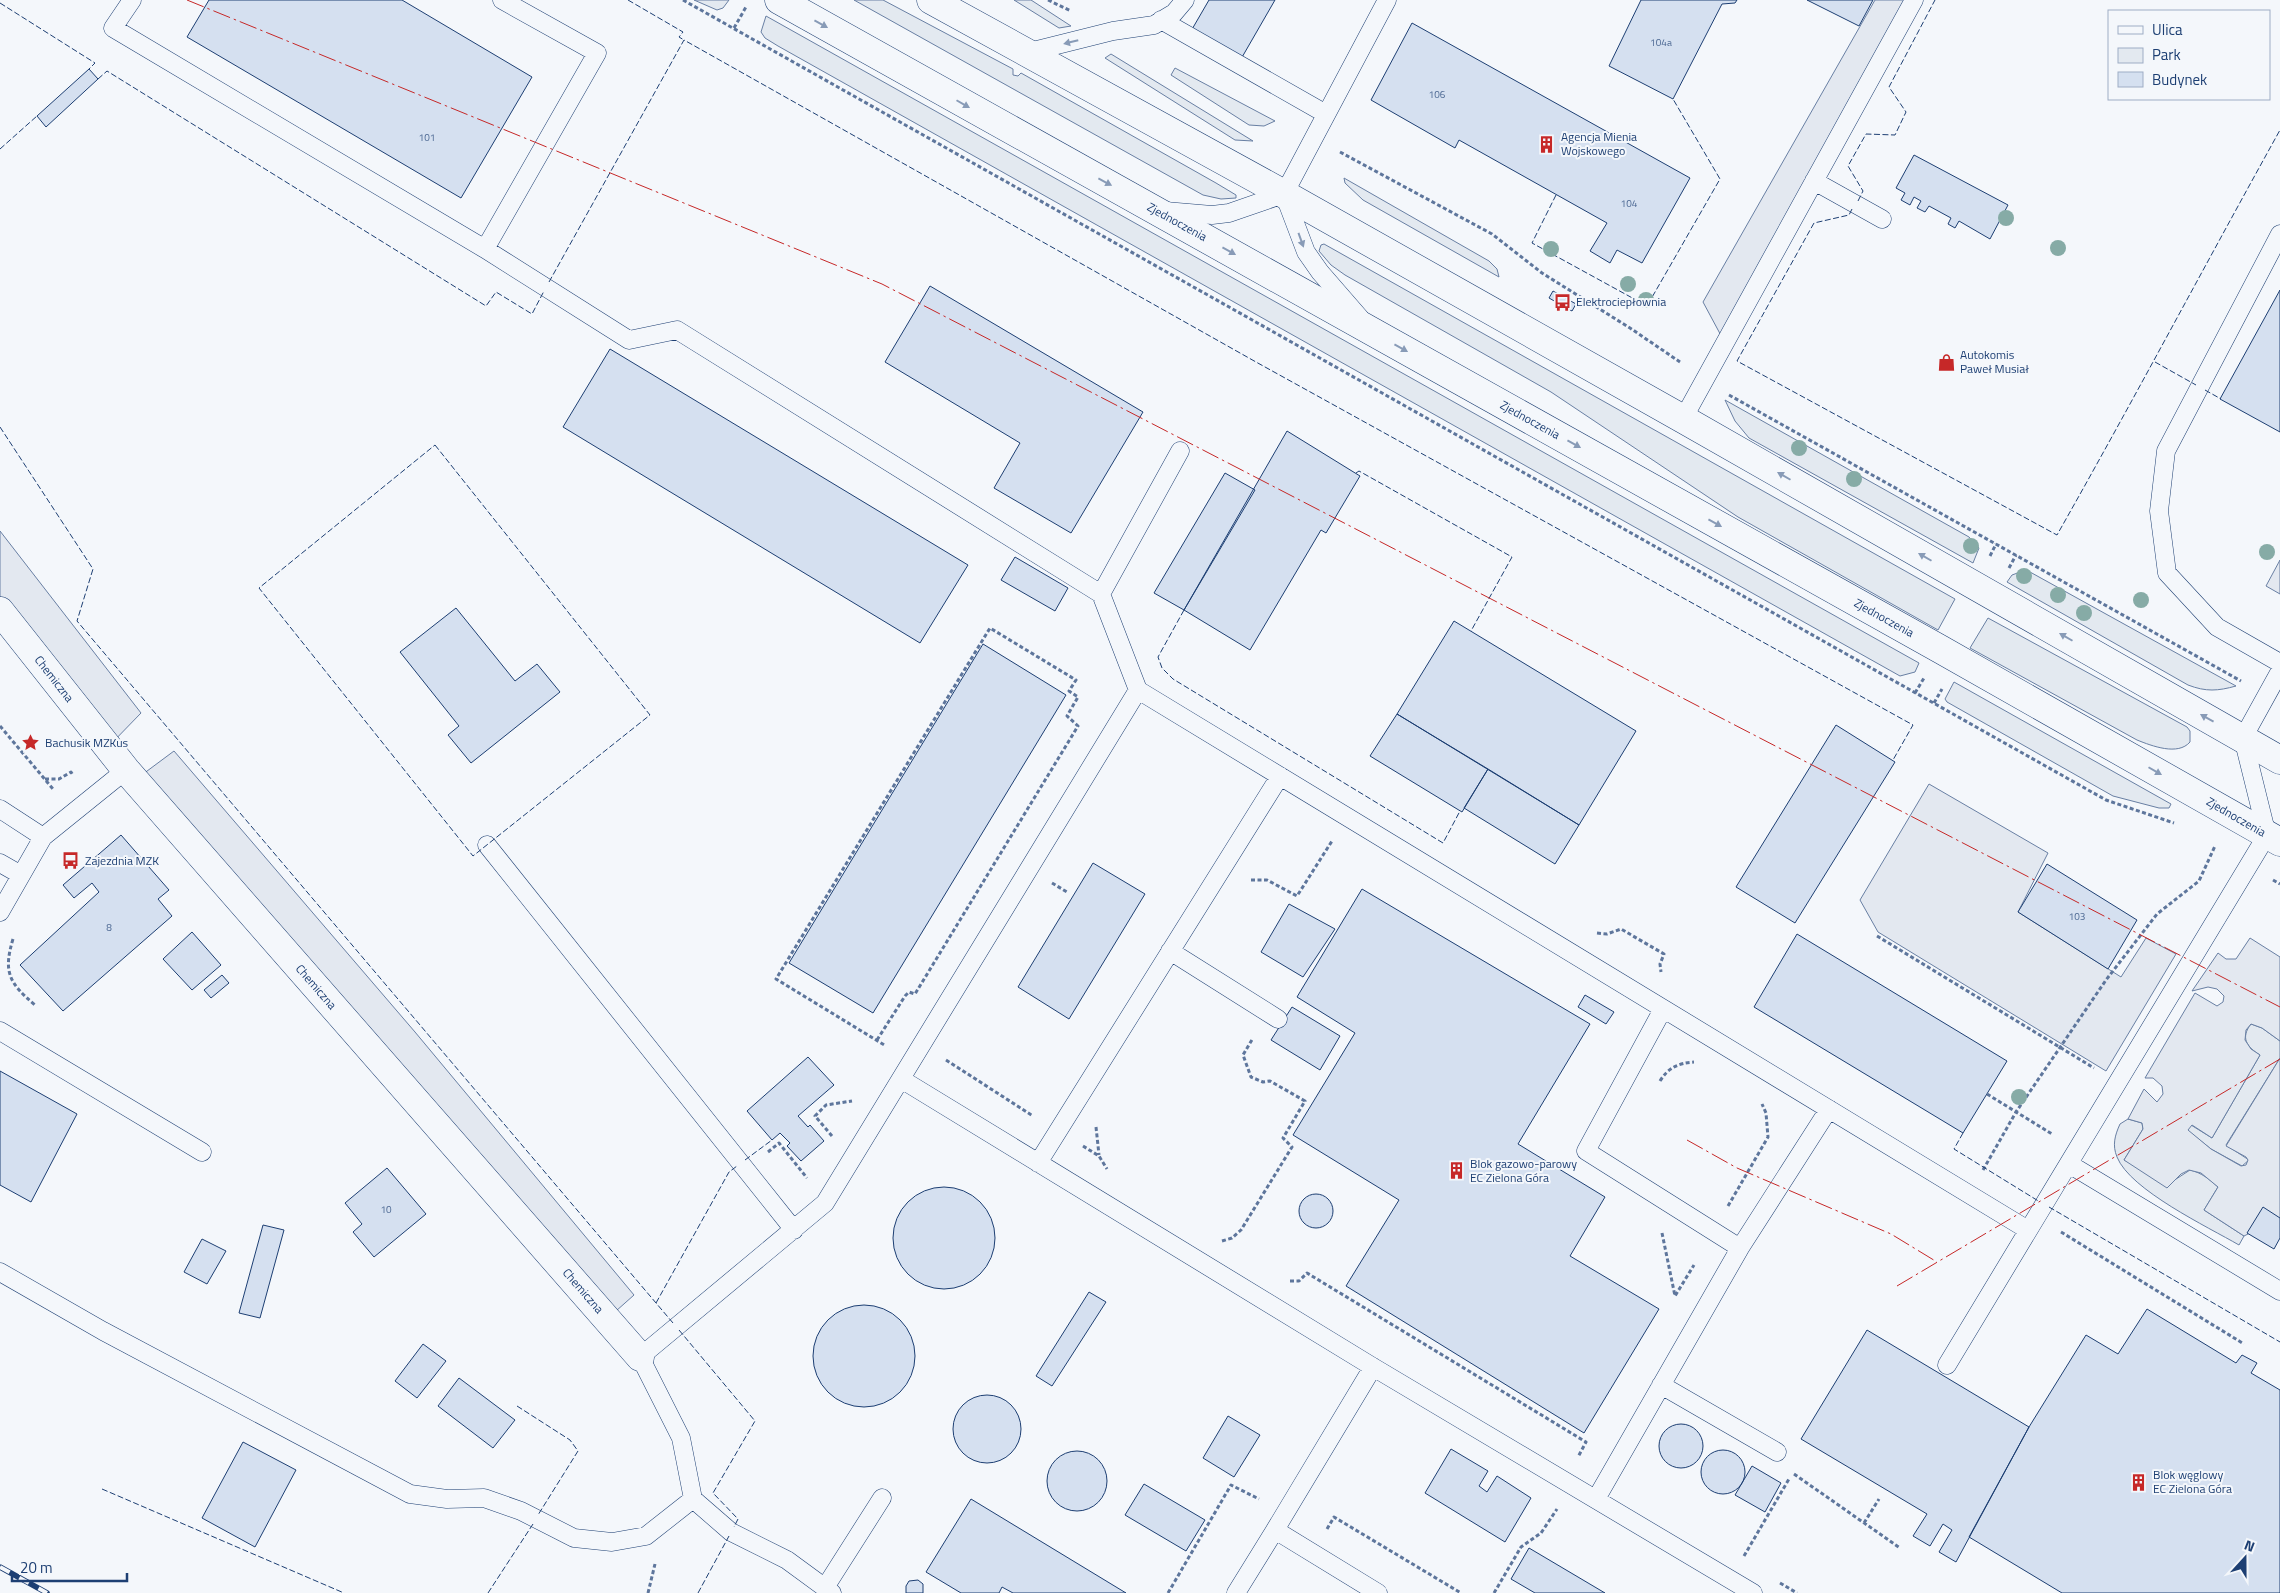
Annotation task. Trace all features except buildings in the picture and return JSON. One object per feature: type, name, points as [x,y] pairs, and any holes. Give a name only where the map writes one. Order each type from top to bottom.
[{"type":"main road","name":"Zjednoczenia","points":[[779,0],[2113,746],[2274,839]]},
{"type":"main road","points":[[931,0],[1029,52],[1683,418],[2280,760]]},
{"type":"main road","name":"Chemiczna","points":[[0,611],[126,770],[640,1357]]},
{"type":"lane","points":[[132,0],[113,28],[486,249],[629,340],[677,330],[1102,594],[1138,690],[2028,1230]]},
{"type":"lane","points":[[486,249],[597,53],[502,0]]},
{"type":"lane","points":[[1029,52],[1113,31],[1154,25],[1174,13],[1185,0]]},
{"type":"lane","points":[[1156,210],[1220,214],[1284,194],[1387,0]]},
{"type":"lane","points":[[1683,418],[1914,0]]},
{"type":"lane","points":[[1161,20],[1326,114]]},
{"type":"lane","points":[[1814,181],[1882,219]]},
{"type":"lane","points":[[1284,194],[1306,252],[1320,272],[1373,332]]},
{"type":"lane","points":[[2280,234],[2166,451],[2159,511],[2167,573],[2217,627],[2280,663]]},
{"type":"lane","points":[[1102,594],[1180,451]]},
{"type":"lane","points":[[1947,1365],[2248,865],[2274,839],[2243,738],[2280,672]]},
{"type":"lane","points":[[882,1498],[829,1590],[787,1560],[731,1532],[693,1499],[682,1438],[640,1357],[825,1203],[1138,690]]},
{"type":"lane","points":[[0,912],[42,837],[126,770]]},
{"type":"lane","points":[[1038,1163],[1280,776]]},
{"type":"lane","points":[[0,810],[42,837]]},
{"type":"lane","points":[[486,845],[794,1230]]},
{"type":"lane","points":[[0,863],[21,875]]},
{"type":"lane","points":[[1170,952],[1278,1019]]},
{"type":"lane","points":[[1663,1009],[1586,1151],[1740,1248]]},
{"type":"lane","points":[[0,1031],[202,1152]]},
{"type":"lane","points":[[901,1079],[1373,1367],[1753,1593]]},
{"type":"lane","points":[[1596,1499],[1740,1248],[1829,1109]]},
{"type":"lane","points":[[2073,1157],[2280,1291]]},
{"type":"lane","points":[[0,1272],[103,1331],[410,1494],[446,1499],[484,1498],[521,1511],[574,1538],[612,1542],[646,1536],[693,1499]]},
{"type":"lane","points":[[1236,1593],[1373,1367]]},
{"type":"lane","points":[[1661,1385],[1777,1452]]},
{"type":"lane","points":[[1275,1530],[1378,1593]]},
{"type":"path","points":[[683,0],[1303,351],[2106,800],[2178,825]]},
{"type":"path","points":[[1048,0],[1113,31]]},
{"type":"path","points":[[734,28],[747,4]]},
{"type":"path","points":[[1314,138],[1492,234],[1542,273],[1630,328],[1705,380],[2266,695]]},
{"type":"path","points":[[877,1040],[905,996],[909,992],[915,994],[1078,726],[1067,716],[1078,697],[1069,691],[1076,680],[990,628],[776,979],[889,1048]]},
{"type":"path","points":[[0,726],[53,789]]},
{"type":"path","points":[[45,779],[59,779],[71,772],[75,777]]},
{"type":"path","points":[[2208,842],[2280,884]]},
{"type":"path","points":[[1985,1166],[2016,1112],[2106,980],[2157,914],[2200,881],[2215,846]]},
{"type":"path","points":[[16,932],[8,959],[7,971],[16,987],[35,1005]]},
{"type":"path","points":[[1877,936],[2118,1083]]},
{"type":"path","points":[[1657,1086],[1670,1069],[1682,1063],[1697,1061]]},
{"type":"path","points":[[1662,1230],[1675,1296],[1768,1137],[1766,1113],[1761,1100],[1754,1091],[1742,1083],[1754,1063]]},
{"type":"path","points":[[1987,1094],[2016,1112],[2073,1157]]},
{"type":"path","points":[[834,1138],[814,1116],[826,1105],[860,1100]]},
{"type":"path","points":[[1728,1578],[1742,1559],[1792,1473],[1900,1548]]},
{"type":"path","points":[[1864,1523],[1879,1499]]},
{"type":"green space","points":[[694,0],[729,0],[723,8],[717,10]]},
{"type":"green space","points":[[854,0],[883,0],[1013,69],[1013,75],[1018,76],[1021,73],[1216,183],[1236,195],[1236,198],[1221,199],[1203,195]]},
{"type":"green space","points":[[1014,0],[1031,0],[1071,26],[1059,28]]},
{"type":"green space","points":[[766,16],[1919,663],[1915,672],[1900,676],[778,46],[765,38],[761,32]]},
{"type":"green space","points":[[1111,54],[1253,141],[1235,140],[1105,58]]},
{"type":"green space","points":[[1175,68],[1275,121],[1264,126],[1249,125],[1171,75]]},
{"type":"green space","points":[[1344,178],[1489,261],[1497,269],[1499,277],[1363,200],[1345,183]]},
{"type":"green space","points":[[1324,244],[1955,599],[1938,630],[1738,517],[1551,392],[1345,275],[1331,265],[1319,251],[1321,245]]},
{"type":"green space","points":[[1725,400],[1969,537],[1979,548],[1973,563],[1749,438],[1735,421]]},
{"type":"green space","points":[[2023,571],[2030,572],[2236,686],[2212,690],[2188,685],[2007,582],[2012,575]]},
{"type":"green space","points":[[1988,618],[2187,727],[2190,731],[2190,742],[2185,746],[2172,749],[2157,747],[2137,740],[1970,648]]},
{"type":"green space","points":[[1954,682],[2171,804],[2169,808],[2159,808],[2113,796],[1947,702],[1945,699]]},
{"type":"green space","points":[[2251,1024],[2262,1028],[2280,1041],[2280,1058],[2226,1145],[2249,1160],[2242,1166],[2211,1149],[2187,1130],[2191,1125],[2212,1138],[2260,1055],[2246,1042],[2246,1034]]},
{"type":"green space","points":[[2128,1119],[2142,1123],[2143,1129],[2124,1160],[2170,1183],[2190,1170],[2208,1179],[2218,1187],[2204,1210],[2244,1236],[2239,1245],[2171,1207],[2153,1195],[2125,1170],[2115,1153],[2114,1144],[2120,1124]]},
{"type":"shaded area","points":[[1875,0],[1914,0],[1725,343],[1703,302]]},
{"type":"shaded area","points":[[0,531],[141,713],[108,747],[0,610]]},
{"type":"shaded area","points":[[2280,560],[2280,594],[2266,586]]},
{"type":"shaded area","points":[[174,751],[415,1032],[634,1295],[607,1319],[135,780]]},
{"type":"shaded area","points":[[1929,784],[2048,853],[2018,912],[2121,977],[2146,938],[2176,954],[2106,1071],[1878,932],[1860,900]]},
{"type":"shaded area","points":[[2250,938],[2280,957],[2280,1041],[2262,1028],[2251,1024],[2246,1030],[2245,1040],[2251,1049],[2260,1055],[2212,1138],[2192,1125],[2188,1130],[2211,1149],[2241,1166],[2246,1165],[2248,1160],[2246,1157],[2226,1146],[2280,1058],[2280,1218],[2244,1236],[2204,1210],[2218,1187],[2201,1173],[2189,1170],[2181,1174],[2167,1188],[2124,1160],[2143,1129],[2142,1123],[2128,1119],[2144,1089],[2157,1102],[2163,1094],[2162,1086],[2153,1078],[2145,1078],[2195,993],[2217,1006],[2223,1002],[2224,996],[2217,989],[2208,987],[2192,991],[2218,953],[2226,959],[2236,959]]},
{"type":"railway","points":[[0,1567],[47,1593]]},
{"type":"fence","points":[[628,0],[683,32],[679,37],[684,40]]},
{"type":"fence","points":[[1858,201],[1863,191],[1848,166],[1866,134],[1895,135],[1906,112],[1889,87],[1935,0]]},
{"type":"fence","points":[[0,3],[95,63],[89,69]]},
{"type":"fence","points":[[549,282],[684,40],[1256,362],[1913,725],[1893,760]]},
{"type":"fence","points":[[98,79],[107,71],[486,306],[496,292],[532,314],[544,291]]},
{"type":"fence","points":[[1556,195],[1532,243],[1647,306],[1720,179],[1673,99]]},
{"type":"fence","points":[[0,149],[37,116]]},
{"type":"fence","points":[[1852,209],[1849,215],[1814,223],[1737,361],[2057,535],[2280,130]]},
{"type":"fence","points":[[2155,362],[2196,385]]},
{"type":"fence","points":[[2205,390],[2221,399]]},
{"type":"fence","points":[[0,427],[93,569],[77,621],[673,1323]]},
{"type":"fence","points":[[435,445],[650,715],[473,856],[259,588],[435,445]]},
{"type":"fence","points":[[1356,473],[1359,471],[1512,557],[1471,631]]},
{"type":"fence","points":[[1184,610],[1158,657],[1162,668],[1173,679],[1443,843],[1460,811]]},
{"type":"fence","points":[[1963,1133],[1954,1149],[2040,1202]]},
{"type":"fence","points":[[745,1160],[772,1140]]},
{"type":"fence","points":[[656,1303],[729,1172],[737,1166]]},
{"type":"fence","points":[[2049,1207],[2280,1342]]},
{"type":"fence","points":[[679,1330],[755,1421],[713,1493],[738,1519],[734,1527]]},
{"type":"fence","points":[[517,1406],[570,1440],[578,1451],[538,1515]]},
{"type":"fence","points":[[102,1489],[344,1593]]},
{"type":"fence","points":[[488,1593],[533,1524]]},
{"type":"fence","points":[[698,1593],[729,1536]]},
{"type":"power","points":[[187,0],[882,284],[2280,1007]]},
{"type":"power","points":[[1897,1286],[2280,1059]]},
{"type":"power","points":[[1687,1140],[1737,1168],[1891,1234],[1937,1262]]},
{"type":"place","name":"Agencja Mienia Wojskowego","points":[[1547,144]]},
{"type":"place","name":"Elektrociepłownia","points":[[1562,302]]},
{"type":"place","name":"Autokomis Paweł Musiał","points":[[1946,362]]},
{"type":"place","name":"Bachusik MZKus","points":[[31,743]]},
{"type":"place","name":"Zajezdnia MZK","points":[[71,861]]},
{"type":"place","name":"Blok gazowo-parowy EC Zielona Góra","points":[[1456,1171]]},
{"type":"place","name":"Blok węglowy EC Zielona Góra","points":[[2139,1482]]}]
